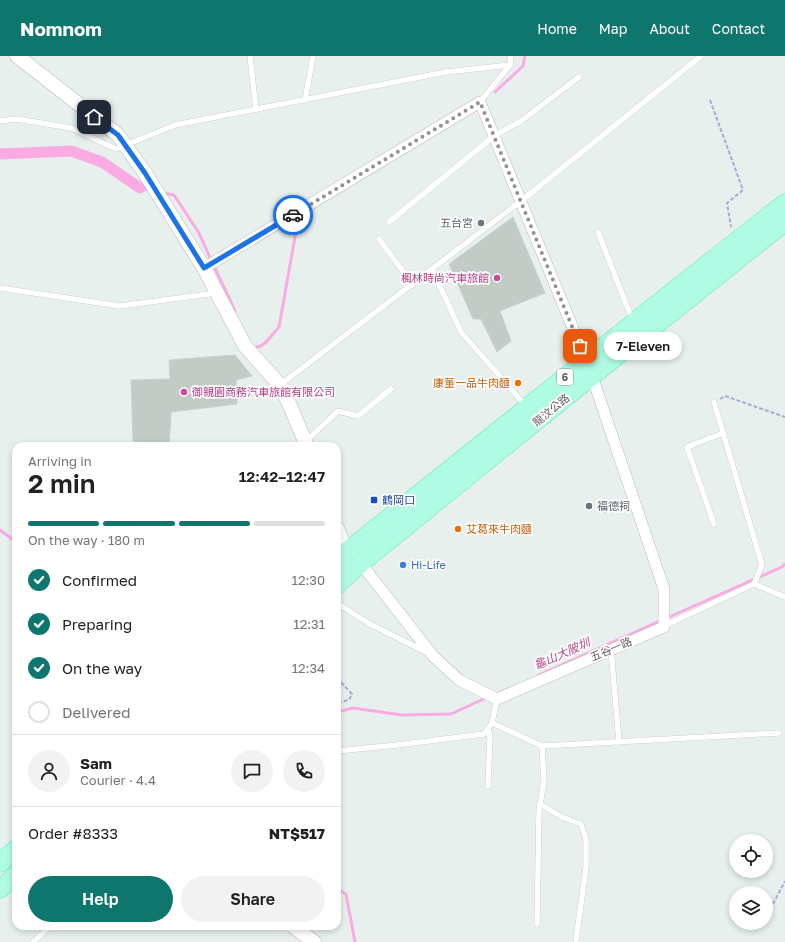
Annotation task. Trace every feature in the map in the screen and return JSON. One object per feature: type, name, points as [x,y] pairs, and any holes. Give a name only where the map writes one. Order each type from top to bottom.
[{"type":"main road","name":"龍汶公路","points":[[341,581],[589,368],[634,322],[785,204]]},
{"type":"main road","name":"龍汶公路","points":[[341,557],[528,407],[589,368],[783,224]]},
{"type":"main road","points":[[341,557],[362,563]]},
{"type":"main road","points":[[0,863],[12,852]]},
{"type":"main road","points":[[0,889],[12,878]]},
{"type":"street","points":[[17,56],[118,135],[207,266],[217,293],[245,346],[280,385],[305,442]]},
{"type":"street","points":[[207,266],[480,102],[589,368],[664,589],[664,626]]},
{"type":"street","points":[[362,563],[432,656],[459,680],[497,699]]},
{"type":"street","name":"五谷一路","points":[[497,699],[664,626]]},
{"type":"street","points":[[298,930],[314,942]]},
{"type":"lane","points":[[250,56],[256,110]]},
{"type":"lane","points":[[305,100],[313,56]]},
{"type":"lane","points":[[480,102],[510,65],[511,56]]},
{"type":"lane","points":[[280,385],[413,285],[521,201],[701,56]]},
{"type":"lane","points":[[0,121],[17,119],[71,128],[116,149],[175,125],[446,72],[510,65]]},
{"type":"lane","points":[[388,222],[494,136],[521,122],[579,77]]},
{"type":"lane","points":[[598,232],[634,322]]},
{"type":"lane","points":[[379,239],[413,285]]},
{"type":"lane","points":[[432,269],[461,332],[528,407]]},
{"type":"lane","points":[[0,288],[120,306],[217,293]]},
{"type":"lane","points":[[308,442],[338,411],[358,416],[391,389]]},
{"type":"lane","points":[[664,626],[754,584],[762,565],[714,402]]},
{"type":"lane","points":[[714,524],[687,447],[723,433]]},
{"type":"lane","points":[[754,584],[785,597]]},
{"type":"lane","points":[[341,606],[368,623],[432,656]]},
{"type":"lane","points":[[611,649],[619,742]]},
{"type":"lane","points":[[488,786],[490,725],[497,699]]},
{"type":"lane","points":[[490,725],[542,746],[779,733]]},
{"type":"lane","points":[[341,751],[484,734],[490,725]]},
{"type":"lane","points":[[537,924],[539,812],[544,780],[542,746]]},
{"type":"lane","points":[[540,804],[562,817],[581,824],[586,839],[586,868],[576,940]]},
{"type":"lane","points":[[33,942],[46,930]]},
{"type":"path","points":[[710,100],[743,190],[727,204],[734,243]]},
{"type":"path","points":[[714,402],[725,396],[785,417]]},
{"type":"path","points":[[598,511],[614,512],[622,508],[634,498]]},
{"type":"path","points":[[341,682],[352,694],[349,700],[341,702]]},
{"type":"path","points":[[773,904],[785,881]]},
{"type":"building","name":"楓林時尚汽車旅館","points":[[513,217],[545,293],[500,311],[511,341],[497,352],[481,319],[473,319],[449,264]]},
{"type":"building","name":"御親園商務汽車旅館有限公司","points":[[235,355],[252,376],[236,380],[237,404],[171,412],[169,442],[133,441],[131,380],[170,379],[169,360]]},
{"type":"waterway","points":[[495,92],[523,66],[525,56]]},
{"type":"waterway","points":[[0,154],[71,151],[102,162],[140,188]]},
{"type":"waterway","points":[[140,188],[150,190]]},
{"type":"waterway","points":[[163,193],[174,195],[199,233],[211,260]]},
{"type":"waterway","points":[[253,348],[261,346],[266,342],[279,327],[298,220]]},
{"type":"waterway","points":[[214,266],[235,311]]},
{"type":"waterway","points":[[0,530],[12,539]]},
{"type":"waterway","name":"龜山大陂圳","points":[[667,618],[782,567],[785,564]]},
{"type":"waterway","name":"龜山大陂圳","points":[[539,675],[662,620]]},
{"type":"waterway","name":"龜山大陂圳","points":[[341,711],[353,708],[402,715],[451,714],[488,697]]},
{"type":"waterway","points":[[341,891],[346,894],[355,942]]},
{"type":"way so far","points":[[293,215],[480,102],[580,346]]},
{"type":"place","name":"五台宮","points":[[481,223]]},
{"type":"place","name":"楓林時尚汽車旅館","points":[[497,278]]},
{"type":"place","name":"7-Eleven","points":[[580,346]]},
{"type":"place","name":"康董一品牛肉麵","points":[[518,383]]},
{"type":"place","name":"御親園商務汽車旅館有限公司","points":[[184,392]]},
{"type":"place","name":"鶴岡口","points":[[374,500]]},
{"type":"place","name":"福德祠","points":[[589,506]]},
{"type":"place","name":"艾葛來牛肉麵","points":[[458,529]]},
{"type":"place","name":"Hi-Life","points":[[403,565]]},
{"type":"route","points":[[94,117],[118,135],[166,205],[204,268],[293,215]]}]
